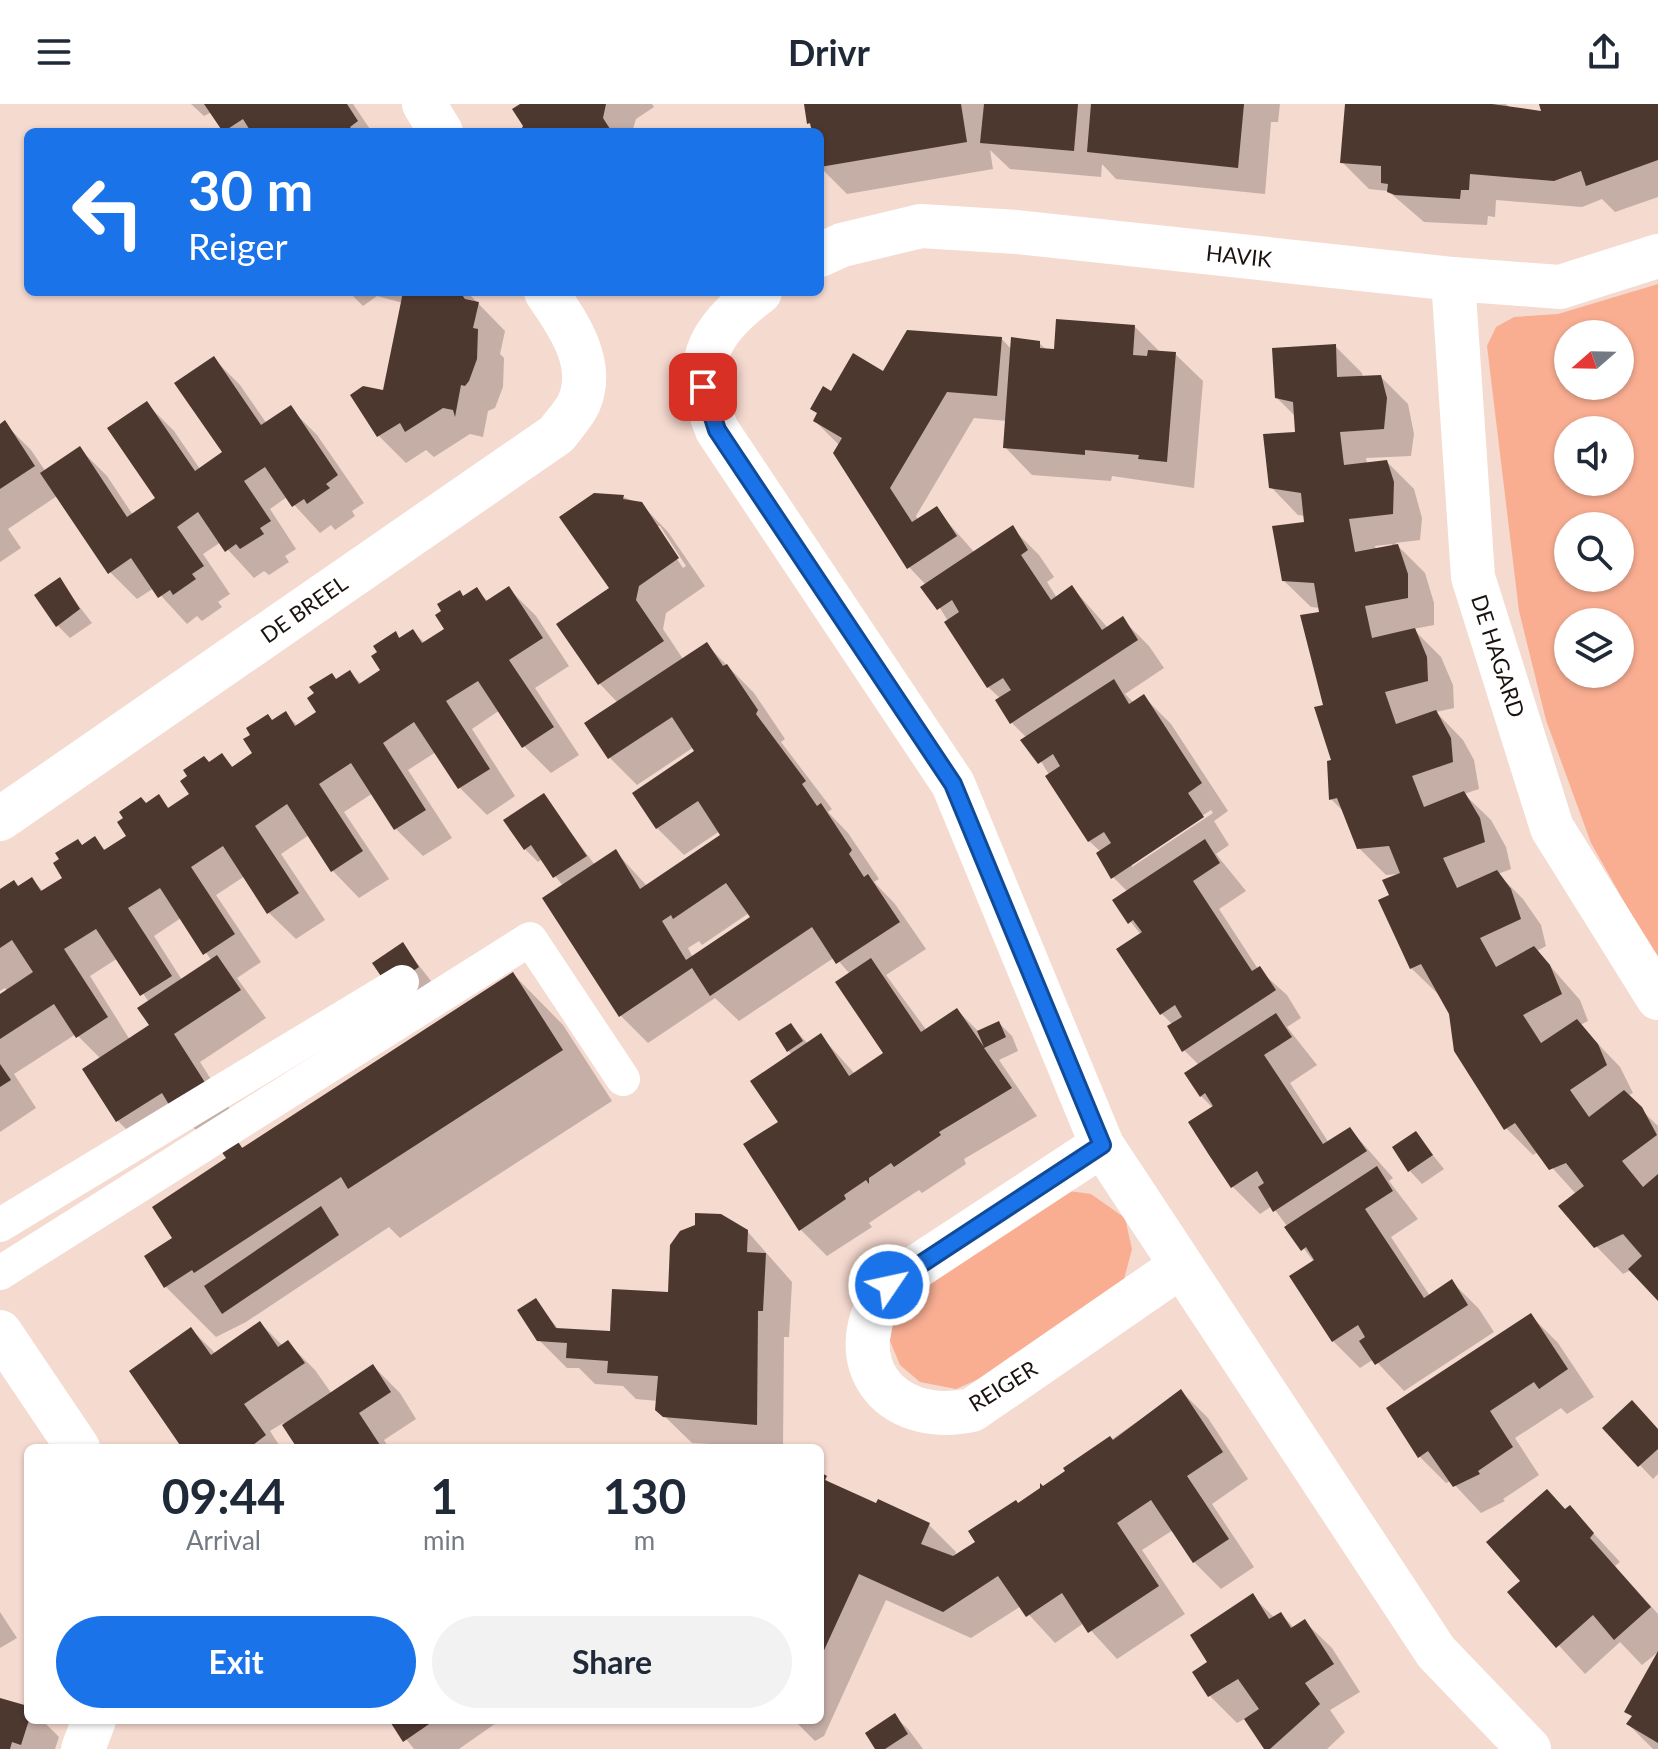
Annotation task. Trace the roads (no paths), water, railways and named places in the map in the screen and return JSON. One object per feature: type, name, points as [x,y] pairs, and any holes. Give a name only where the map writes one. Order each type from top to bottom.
[{"type":"street","points":[[424,104],[439,128]]},
{"type":"street","name":"HAVIK","points":[[824,253],[842,245],[921,226],[1017,232],[1453,279],[1560,287],[1658,256]]},
{"type":"street","name":"DE HAGARD","points":[[1453,279],[1473,577],[1552,828],[1658,998]]},
{"type":"street","name":"DE BREEL","points":[[0,819],[557,434],[579,404],[584,380],[583,356],[548,296]]},
{"type":"street","points":[[755,296],[730,314],[714,336],[704,359],[703,387],[717,430],[953,784],[1102,1145],[1436,1652],[1529,1749]]},
{"type":"street","name":"REIGER","points":[[1102,1145],[889,1285],[873,1307],[867,1332],[868,1357],[879,1381],[897,1400],[920,1412],[946,1415],[972,1410],[1181,1266]]},
{"type":"street","points":[[0,1332],[75,1444]]},
{"type":"street","points":[[83,1749],[92,1724]]},
{"type":"lane","points":[[0,1273],[530,939],[623,1079]]},
{"type":"lane","points":[[0,1225],[402,982]]}]
